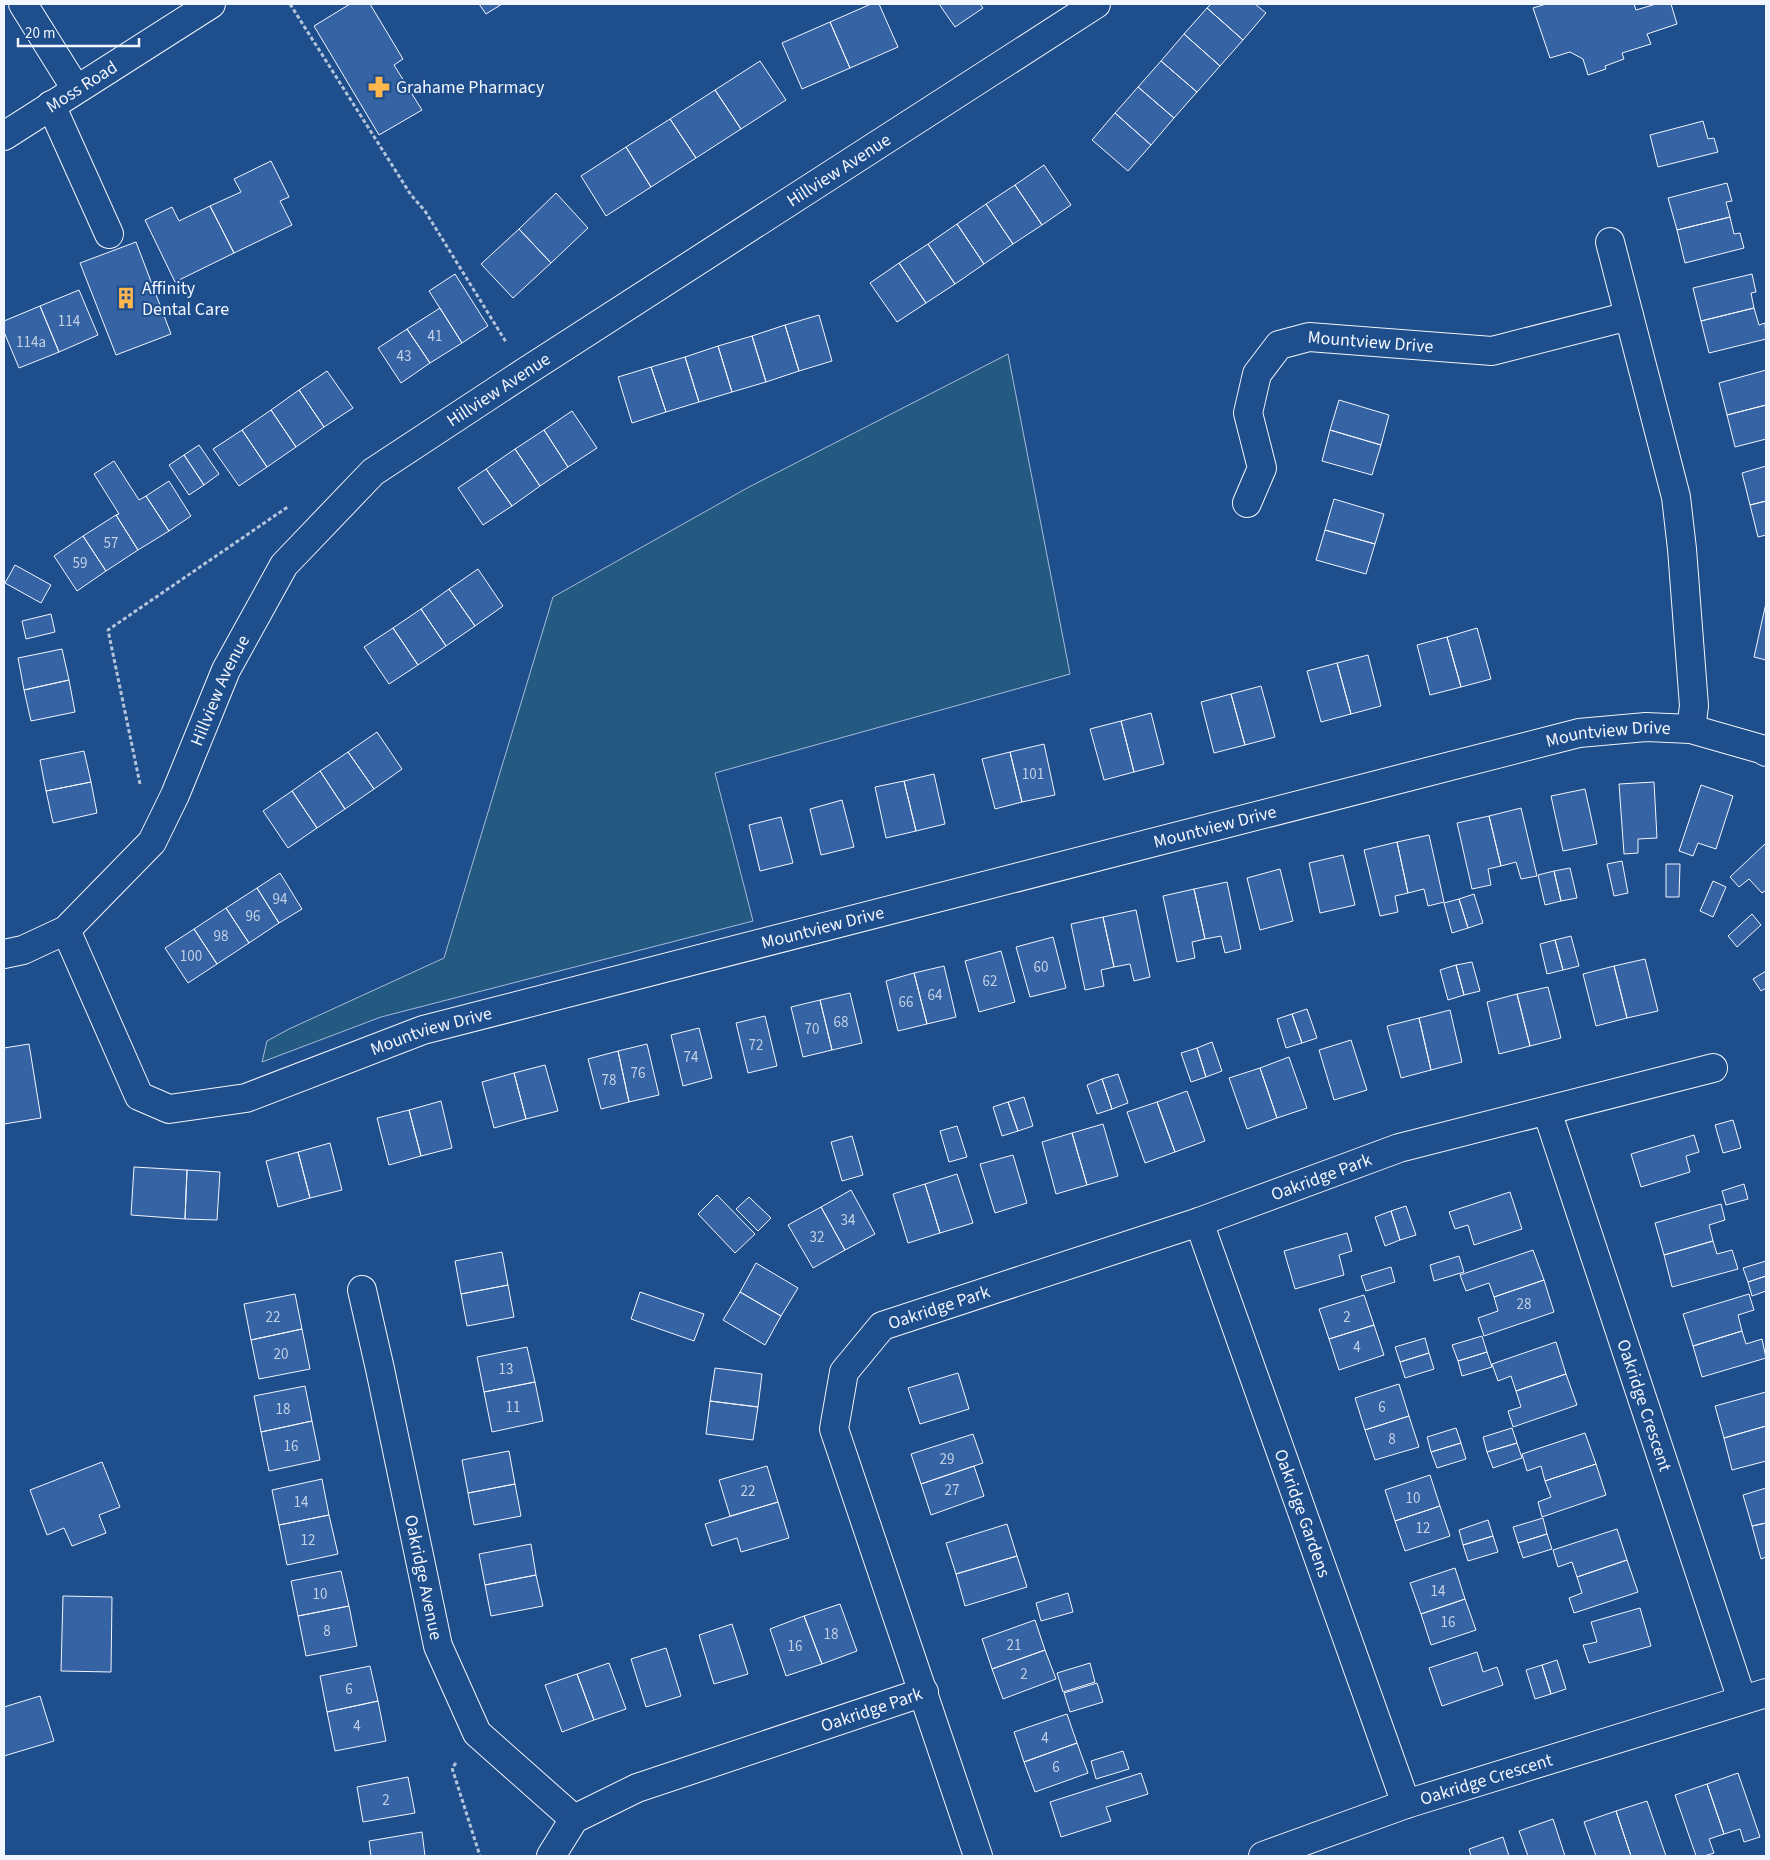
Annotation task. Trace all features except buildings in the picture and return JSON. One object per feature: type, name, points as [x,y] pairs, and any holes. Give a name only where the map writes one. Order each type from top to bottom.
[{"type":"street","points":[[23,4],[76,89]]},
{"type":"street","name":"Moss Road","points":[[4,136],[211,4]]},
{"type":"street","name":"Hillview Avenue","points":[[66,930],[152,842],[175,795],[226,670],[284,565],[373,472],[524,372],[1096,4]]},
{"type":"street","points":[[51,105],[110,234]]},
{"type":"street","name":"Mountview Drive","points":[[1610,242],[1676,497],[1682,549],[1694,706],[1691,729]]},
{"type":"street","name":"Mountview Drive","points":[[1247,503],[1262,468],[1248,413],[1257,374],[1279,345],[1308,337],[1492,351],[1629,316]]},
{"type":"street","name":"Mountview Drive","points":[[66,930],[139,1096],[169,1109],[246,1098],[423,1030],[1579,733],[1646,727],[1691,729],[1766,752]]},
{"type":"street","points":[[4,954],[24,950],[66,930]]},
{"type":"street","name":"Oakridge Park","points":[[574,1818],[637,1788],[924,1692],[834,1429],[844,1372],[882,1326],[1199,1222],[1400,1148],[1713,1068]]},
{"type":"street","name":"Oakridge Crescent","points":[[1263,1856],[1406,1804],[1754,1696],[1547,1111]]},
{"type":"street","name":"Oakridge Gardens","points":[[1199,1222],[1406,1804]]},
{"type":"street","name":"Oakridge Avenue","points":[[362,1290],[438,1646],[477,1733],[574,1818]]},
{"type":"street","points":[[924,1692],[978,1856]]},
{"type":"street","points":[[550,1856],[574,1818]]},
{"type":"path","points":[[290,4],[410,195],[425,211],[524,372]]},
{"type":"path","points":[[140,784],[108,630],[292,504]]},
{"type":"path","points":[[477,1733],[452,1768],[480,1856]]},
{"type":"shaded area","points":[[1008,354],[1070,674],[715,773],[753,921],[381,1017],[262,1062],[267,1041],[289,1029],[444,958],[553,597],[749,487]]},
{"type":"place","name":"Grahame Pharmacy","points":[[379,87]]},
{"type":"place","name":"Affinity Dental Care","points":[[126,298]]}]
